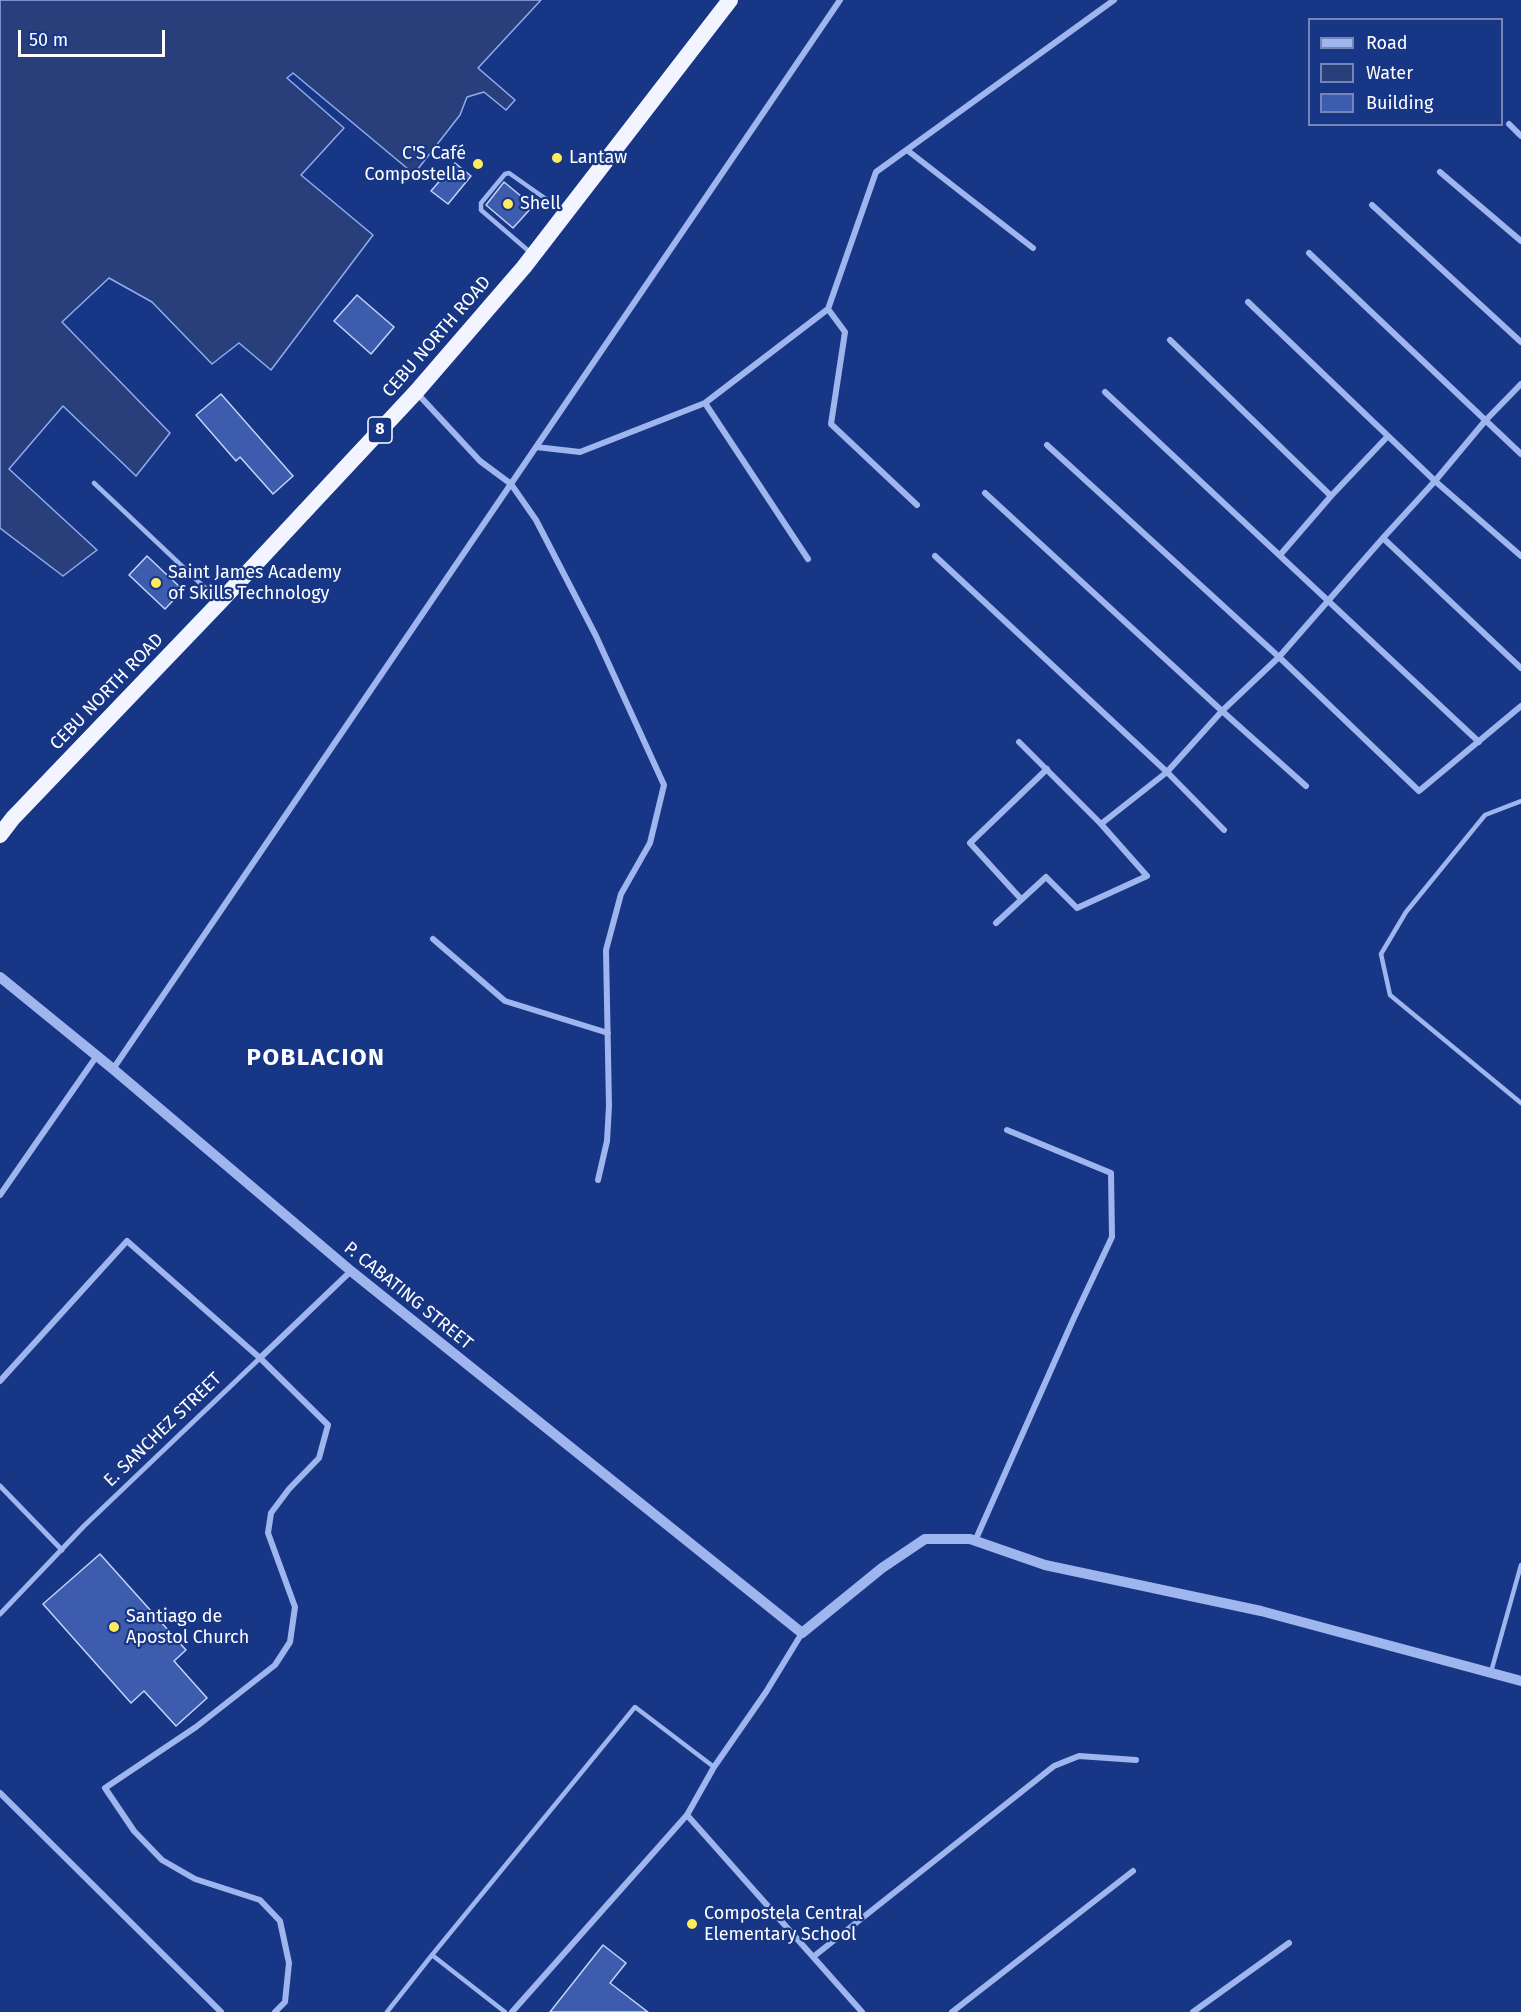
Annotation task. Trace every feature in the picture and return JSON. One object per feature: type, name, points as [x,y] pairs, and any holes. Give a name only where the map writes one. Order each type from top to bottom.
[{"type":"highway","name":"CEBU NORTH ROAD","points":[[0,835],[13,818],[220,602],[416,392],[533,255],[730,0]]},
{"type":"street","points":[[113,1069],[840,0]]},
{"type":"street","points":[[536,447],[580,452],[705,403],[828,309],[876,172],[1114,0]]},
{"type":"street","points":[[1509,124],[1521,135]]},
{"type":"street","points":[[907,150],[1033,248]]},
{"type":"street","points":[[1440,172],[1521,242]]},
{"type":"street","points":[[1372,205],[1521,342]]},
{"type":"street","points":[[1309,253],[1521,453]]},
{"type":"street","points":[[1248,302],[1435,482],[1521,556]]},
{"type":"street","points":[[828,309],[845,332],[831,424],[917,505]]},
{"type":"street","points":[[1170,340],[1331,496]]},
{"type":"street","points":[[1101,824],[1167,772],[1222,711],[1279,657],[1435,482],[1485,421],[1521,384]]},
{"type":"street","points":[[416,392],[480,461],[511,484],[536,520],[596,636],[664,785],[650,843],[621,894],[606,951],[609,1106],[607,1141],[598,1180]]},
{"type":"street","points":[[1105,392],[1479,742]]},
{"type":"street","points":[[705,403],[808,559]]},
{"type":"street","points":[[1280,555],[1331,496],[1388,436]]},
{"type":"street","points":[[1047,445],[1279,657],[1419,791],[1521,706]]},
{"type":"street","points":[[985,493],[1306,786]]},
{"type":"street","points":[[1383,538],[1521,668]]},
{"type":"street","points":[[935,556],[1167,772],[1224,830]]},
{"type":"street","points":[[996,923],[1046,878],[1077,908],[1147,876],[1101,824],[1019,742]]},
{"type":"street","points":[[1022,899],[970,843],[1047,769]]},
{"type":"street","points":[[433,939],[505,1001],[608,1033]]},
{"type":"street","name":"P. CABATING STREET","points":[[0,977],[113,1069],[351,1271],[802,1634]]},
{"type":"street","points":[[0,1196],[96,1057]]},
{"type":"street","points":[[975,1541],[1112,1237],[1111,1173],[1007,1130]]},
{"type":"street","points":[[0,1381],[127,1241],[260,1358],[328,1425],[319,1458],[289,1489],[271,1513],[268,1533],[296,1607],[290,1642],[275,1665],[196,1727],[105,1788],[134,1831],[162,1860],[195,1879],[260,1900],[280,1921],[289,1963],[285,2002],[275,2012]]},
{"type":"street","name":"E. SANCHEZ STREET","points":[[0,1614],[62,1550],[351,1271]]},
{"type":"street","points":[[0,1486],[62,1550]]},
{"type":"street","points":[[512,2012],[687,1815],[714,1767],[766,1692],[802,1634],[882,1568],[925,1539],[970,1539],[1045,1565],[1261,1611],[1521,1681]]},
{"type":"street","points":[[813,1957],[1054,1766],[1079,1756],[1136,1760]]},
{"type":"street","points":[[0,1793],[221,2012]]},
{"type":"street","points":[[687,1815],[862,2012]]},
{"type":"street","points":[[952,2012],[1133,1871]]},
{"type":"street","points":[[1193,2012],[1289,1943]]},
{"type":"lane","points":[[533,255],[481,210],[481,203],[505,174],[509,173],[566,213]]},
{"type":"lane","points":[[94,483],[220,602]]},
{"type":"lane","points":[[1521,801],[1485,815],[1406,912],[1381,954],[1390,994],[1521,1103]]},
{"type":"lane","points":[[1491,1673],[1521,1565]]},
{"type":"lane","points":[[387,2012],[635,1707],[714,1767]]},
{"type":"lane","points":[[432,1954],[505,2012]]},
{"type":"water","points":[[0,0],[541,0],[478,68],[515,100],[506,110],[484,92],[467,97],[460,115],[414,174],[293,73],[287,78],[344,128],[301,175],[373,235],[271,370],[239,343],[212,364],[152,302],[109,278],[62,322],[170,433],[136,476],[63,406],[9,469],[97,550],[63,576],[0,528]]},
{"type":"building","points":[[455,163],[471,176],[448,204],[431,191]]},
{"type":"building","name":"Shell","points":[[504,182],[533,206],[513,228],[486,205]]},
{"type":"building","points":[[357,295],[394,327],[371,354],[334,321]]},
{"type":"building","points":[[221,394],[293,476],[273,494],[240,457],[236,461],[196,415]]},
{"type":"building","name":"Saint James Academy of Skills Technology","points":[[147,556],[183,590],[165,609],[129,575]]},
{"type":"building","name":"Santiago de Apostol Church","points":[[100,1554],[186,1650],[174,1661],[207,1698],[176,1726],[144,1691],[131,1703],[43,1604]]},
{"type":"building","points":[[603,1945],[626,1963],[610,1983],[648,2012],[550,2012]]},
{"type":"place","name":"Lantaw","points":[[557,158]]},
{"type":"place","name":"C'S Café Compostella","points":[[478,164]]},
{"type":"place","name":"Shell","points":[[508,204]]},
{"type":"place","name":"Saint James Academy of Skills Technology","points":[[156,583]]},
{"type":"place","name":"Santiago de Apostol Church","points":[[114,1627]]},
{"type":"place","name":"Compostela Central Elementary School","points":[[692,1924]]},
{"type":"district","name":"POBLACION","points":[[316,1058]]}]
